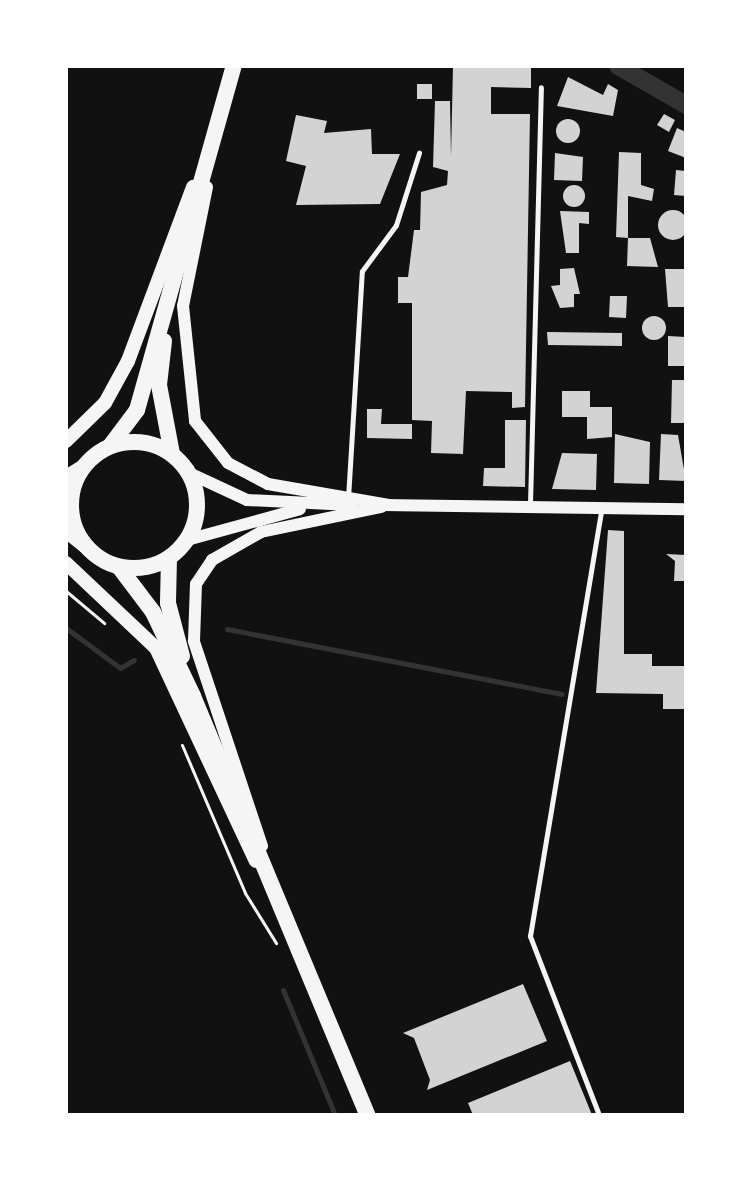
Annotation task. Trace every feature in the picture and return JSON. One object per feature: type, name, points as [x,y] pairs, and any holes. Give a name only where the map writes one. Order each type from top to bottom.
[{"type":"main road","points":[[66,477],[110,446],[137,410],[234,66]]},
{"type":"main road","points":[[66,441],[105,403],[128,361],[223,108]]},
{"type":"main road","points":[[172,454],[161,359],[189,224]]},
{"type":"main road","points":[[110,446],[132,442],[172,454],[189,473],[198,506],[187,540],[169,558],[119,567]]},
{"type":"main road","points":[[85,465],[71,507],[87,548]]},
{"type":"main road","points":[[66,531],[119,567],[153,612],[193,696],[367,1115]]},
{"type":"main road","points":[[169,558],[168,603],[193,696]]},
{"type":"main road","points":[[66,563],[156,648],[230,818],[272,888]]},
{"type":"street","points":[[223,108],[183,306],[189,405],[214,449],[248,475],[347,506]]},
{"type":"street","points":[[189,473],[247,500],[347,506],[530,505],[686,509]]},
{"type":"street","points":[[187,540],[246,518],[319,505]]},
{"type":"street","points":[[272,888],[194,641],[196,584],[233,545],[347,506]]},
{"type":"lane","points":[[530,505],[541,87]]},
{"type":"lane","points":[[347,506],[362,271],[396,225],[419,153]]},
{"type":"lane","points":[[599,1115],[542,981],[530,936],[602,506]]},
{"type":"path","points":[[66,591],[108,626]]},
{"type":"path","points":[[179,736],[245,893],[284,955]]},
{"type":"building","points":[[453,66],[531,66],[531,88],[491,87],[491,114],[530,114],[525,407],[512,408],[512,392],[466,391],[463,454],[431,453],[432,421],[412,420],[412,303],[398,303],[398,277],[408,277],[414,230],[420,230],[421,192],[447,185],[448,171],[433,167],[435,101],[450,101],[451,157]]},
{"type":"building","points":[[568,77],[603,95],[608,84],[618,90],[613,116],[557,106]]},
{"type":"building","points":[[417,84],[432,84],[432,99],[417,99]]},
{"type":"building","points":[[664,114],[675,120],[669,132],[657,125]]},
{"type":"building","points":[[296,115],[327,121],[324,133],[371,129],[372,154],[400,154],[380,204],[296,205],[306,166],[286,161]]},
{"type":"building","points":[[568,119],[577,122],[580,131],[577,140],[568,143],[559,140],[556,131],[559,122]]},
{"type":"building","points":[[677,128],[686,132],[686,158],[668,151]]},
{"type":"building","points":[[619,152],[641,153],[641,185],[654,189],[652,201],[628,196],[628,238],[616,237]]},
{"type":"building","points":[[555,153],[583,157],[582,181],[554,180]]},
{"type":"building","points":[[676,170],[686,171],[686,196],[674,195]]},
{"type":"building","points":[[570,185],[578,185],[585,196],[578,207],[570,207],[563,200],[563,192]]},
{"type":"building","points":[[673,210],[683,215],[688,225],[683,235],[673,240],[663,235],[658,225],[663,215]]},
{"type":"building","points":[[560,211],[589,212],[589,224],[579,223],[579,253],[566,253]]},
{"type":"building","points":[[628,238],[650,238],[658,267],[627,266]]},
{"type":"building","points":[[574,268],[580,294],[574,294],[574,307],[560,308],[551,286],[560,285],[560,269]]},
{"type":"building","points":[[665,269],[686,269],[686,307],[668,307]]},
{"type":"building","points":[[610,296],[627,296],[626,318],[609,317]]},
{"type":"building","points":[[654,316],[665,323],[666,328],[659,339],[654,340],[643,333],[642,328],[649,317]]},
{"type":"building","points":[[547,332],[622,333],[622,346],[548,345]]},
{"type":"building","points":[[668,336],[686,337],[686,366],[668,366]]},
{"type":"building","points":[[672,380],[686,380],[686,423],[671,423]]},
{"type":"building","points":[[562,391],[590,391],[590,407],[612,407],[612,437],[587,439],[587,417],[562,417]]},
{"type":"building","points":[[367,409],[382,409],[381,424],[412,424],[412,439],[367,438]]},
{"type":"building","points":[[505,420],[526,420],[525,487],[483,486],[484,468],[505,468]]},
{"type":"building","points":[[615,434],[650,442],[649,484],[614,483]]},
{"type":"building","points":[[661,434],[678,435],[686,481],[659,480]]},
{"type":"building","points":[[562,453],[597,454],[596,490],[552,489]]},
{"type":"building","points":[[608,530],[624,531],[624,654],[652,654],[652,666],[686,666],[686,709],[663,709],[663,694],[596,693]]},
{"type":"building","points":[[666,554],[686,555],[686,581],[674,581],[675,561]]},
{"type":"building","points":[[523,984],[547,1041],[427,1090],[430,1080],[414,1038],[403,1033]]},
{"type":"building","points":[[570,1061],[592,1115],[473,1115],[468,1103]]},
{"type":"waterway","points":[[618,66],[686,105]]},
{"type":"waterway","points":[[66,628],[120,668],[134,660]]},
{"type":"waterway","points":[[227,629],[562,694]]},
{"type":"waterway","points":[[283,990],[335,1115]]}]
